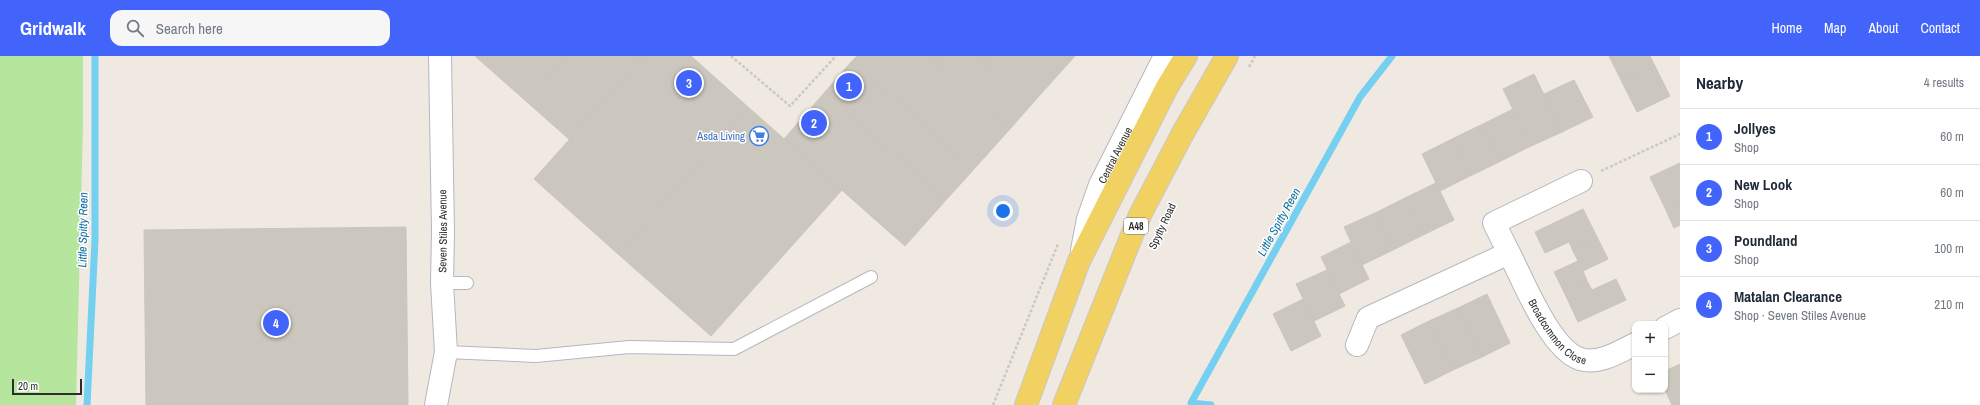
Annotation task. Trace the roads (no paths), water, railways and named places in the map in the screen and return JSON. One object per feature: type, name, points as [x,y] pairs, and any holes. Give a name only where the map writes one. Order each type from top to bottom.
[{"type":"main road","points":[[1026,405],[1080,261],[1166,87],[1186,56]]},
{"type":"main road","name":"A48","points":[[1064,405],[1140,215],[1183,133],[1227,56]]},
{"type":"street","name":"Seven Stiles Avenue","points":[[436,405],[446,352],[442,283],[443,232],[440,56]]},
{"type":"street","name":"Central Avenue","points":[[1080,261],[1088,219],[1100,184],[1166,56]]},
{"type":"street","name":"Broadcommon Close","points":[[1581,181],[1494,223],[1550,333],[1563,349],[1580,359],[1597,360],[1615,354],[1632,346]]},
{"type":"street","points":[[1357,345],[1368,318],[1509,253]]},
{"type":"street","points":[[1668,326],[1680,320]]},
{"type":"street","points":[[1072,405],[1094,329]]},
{"type":"lane","points":[[446,352],[536,356],[629,347],[734,349],[871,277]]},
{"type":"lane","points":[[442,283],[467,283]]},
{"type":"waterway","name":"Little Spitty Reen","points":[[87,405],[95,240],[95,56]]},
{"type":"waterway","name":"Little Spitty Reen","points":[[1211,405],[1191,403],[1360,97],[1392,56]]},
{"type":"place","name":"Poundland","points":[[689,83]]},
{"type":"place","name":"Jollyes","points":[[849,86]]},
{"type":"place","name":"New Look","points":[[814,123]]},
{"type":"place","name":"Asda Living","points":[[759,136]]},
{"type":"place","name":"Matalan Clearance","points":[[276,323]]}]
